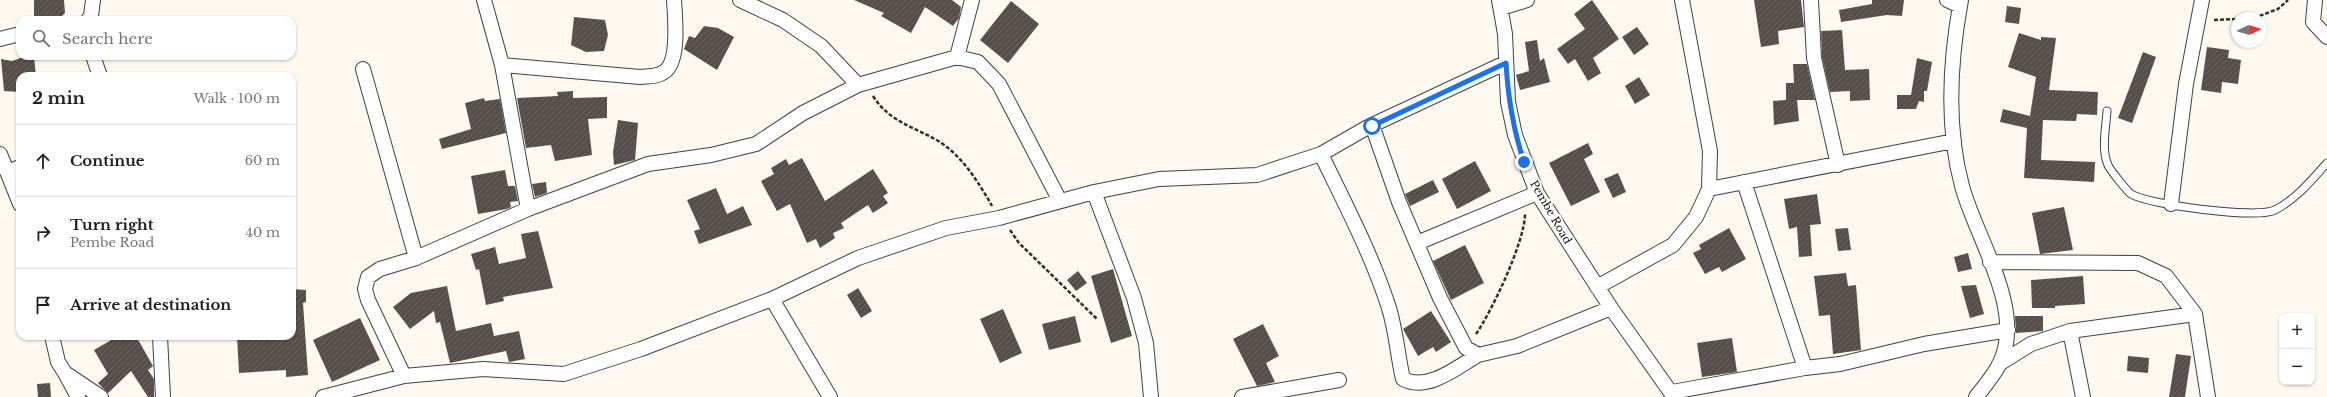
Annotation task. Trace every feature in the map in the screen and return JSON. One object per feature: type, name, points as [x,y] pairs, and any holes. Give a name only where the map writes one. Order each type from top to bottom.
[{"type":"street","points":[[91,16],[93,0]]},
{"type":"street","points":[[484,0],[502,65],[528,209]]},
{"type":"street","points":[[502,65],[640,77],[657,76],[666,71],[672,58],[675,41],[674,0]]},
{"type":"street","points":[[740,0],[783,20],[821,46],[861,84]]},
{"type":"street","points":[[957,57],[972,0]]},
{"type":"street","points":[[1500,4],[1527,0]]},
{"type":"street","points":[[1597,287],[1673,245],[1696,217],[1709,189],[1710,151],[1682,0]]},
{"type":"street","points":[[1811,0],[1814,58],[1838,165]]},
{"type":"street","points":[[1947,0],[1960,3],[1951,85],[1954,141],[1962,186],[2004,299],[2008,330],[1999,364],[1976,397]]},
{"type":"street","points":[[2171,204],[2186,84],[2202,0]]},
{"type":"street","points":[[2315,0],[2313,22],[2327,37]]},
{"type":"street","name":"Pembe Road","points":[[1500,4],[1508,102],[1531,195],[1673,395]]},
{"type":"street","points":[[0,39],[16,35]]},
{"type":"street","points":[[404,376],[368,300],[365,289],[368,277],[380,268],[416,258],[528,209],[648,164],[711,155],[756,144],[803,113],[861,84],[957,57],[978,62],[999,84],[1060,201]]},
{"type":"street","points":[[94,60],[99,72]]},
{"type":"street","points":[[323,397],[404,376],[483,369],[564,374],[641,349],[772,299],[858,258],[946,228],[1002,217],[1094,192],[1159,179],[1257,175],[1321,154],[1372,126],[1506,63]]},
{"type":"street","points":[[363,69],[416,258]]},
{"type":"street","points":[[1372,126],[1399,202],[1440,298],[1472,351]]},
{"type":"street","points":[[1709,189],[1838,165],[1954,141]]},
{"type":"street","points":[[0,154],[14,170],[16,181]]},
{"type":"street","points":[[1321,154],[1363,242],[1388,302],[1397,338],[1399,360],[1403,379],[1411,383],[1432,381],[1472,351],[1517,346],[1611,308]]},
{"type":"street","points":[[1744,182],[1805,368]]},
{"type":"street","points":[[1094,192],[1134,298],[1146,343],[1151,397]]},
{"type":"street","points":[[1417,243],[1531,195]]},
{"type":"street","points":[[1990,262],[2138,263],[2166,276],[2195,314],[2208,397]]},
{"type":"street","points":[[772,299],[830,397]]},
{"type":"street","points":[[1999,364],[2031,344],[2070,331],[2195,314]]},
{"type":"street","points":[[1673,395],[1805,368],[1840,364],[1924,344],[2008,330]]},
{"type":"street","points":[[2070,331],[2083,397]]},
{"type":"street","points":[[53,340],[58,362],[78,397]]},
{"type":"street","points":[[160,340],[164,397]]},
{"type":"street","points":[[65,373],[101,397]]},
{"type":"street","points":[[1242,397],[1339,380]]},
{"type":"lane","points":[[2107,111],[2104,143],[2108,166],[2131,194],[2186,208],[2240,213],[2273,211],[2295,198],[2327,163]]},
{"type":"path","points":[[2267,13],[2278,9],[2288,0]]},
{"type":"path","points":[[2197,22],[2231,19]]},
{"type":"path","points":[[861,84],[881,109],[903,124],[941,143],[964,165],[982,188],[1019,243],[1097,319]]},
{"type":"path","points":[[1472,351],[1480,328],[1514,256],[1525,227],[1531,195]]},
{"type":"building","points":[[34,0],[64,0],[65,13],[62,16],[34,16]]},
{"type":"building","points":[[854,0],[952,0],[961,7],[959,18],[953,26],[925,7],[911,33],[881,16],[884,13]]},
{"type":"building","points":[[1592,0],[1619,39],[1593,58],[1601,73],[1588,81],[1575,59],[1568,64],[1557,49],[1585,29],[1574,14]]},
{"type":"building","points":[[1754,0],[1801,0],[1804,27],[1778,31],[1779,44],[1761,47]]},
{"type":"building","points":[[1872,0],[1904,0],[1902,16],[1887,15],[1841,22],[1839,10],[1872,4]]},
{"type":"building","points":[[1011,1],[1039,24],[1008,63],[980,40]]},
{"type":"building","points":[[2007,6],[2021,8],[2019,24],[2005,22]]},
{"type":"building","points":[[574,17],[605,20],[608,35],[604,51],[586,52],[571,45]]},
{"type":"building","points":[[704,26],[718,28],[734,37],[717,70],[684,49],[689,36],[695,38]]},
{"type":"building","points":[[1637,27],[1649,44],[1634,55],[1622,37]]},
{"type":"building","points":[[1842,30],[1845,70],[1869,69],[1870,100],[1850,101],[1850,91],[1830,92],[1822,57],[1821,31]]},
{"type":"building","points":[[2019,33],[2041,40],[2041,37],[2056,38],[2049,90],[2098,92],[2097,115],[2077,114],[2076,121],[2043,120],[2041,160],[2095,162],[2094,182],[2024,178],[2027,128],[2000,122],[2003,109],[2030,116],[2036,77],[2008,67]]},
{"type":"building","points":[[1537,40],[1540,61],[1544,58],[1550,82],[1520,90],[1516,75],[1529,71],[1525,42]]},
{"type":"building","points":[[2207,47],[2229,50],[2228,58],[2241,60],[2238,84],[2222,82],[2221,93],[2201,90]]},
{"type":"building","points":[[2143,52],[2156,57],[2132,123],[2118,118]]},
{"type":"building","points":[[1917,58],[1932,62],[1927,91],[1924,91],[1924,102],[1919,101],[1916,109],[1897,109],[1897,95],[1911,95]]},
{"type":"building","points":[[1,59],[12,61],[16,60],[34,60],[36,72],[16,72],[16,92],[4,91]]},
{"type":"building","points":[[1793,64],[1807,64],[1815,100],[1797,100],[1799,121],[1774,125],[1773,101],[1786,100],[1786,83],[1794,83]]},
{"type":"building","points":[[1639,77],[1650,95],[1635,104],[1625,86]]},
{"type":"building","points":[[573,91],[573,98],[607,97],[607,118],[588,119],[592,155],[555,161],[551,145],[526,148],[517,98],[558,96],[557,92]]},
{"type":"building","points":[[484,98],[485,101],[500,99],[506,133],[442,149],[439,139],[471,129],[465,103]]},
{"type":"building","points":[[618,120],[638,123],[635,160],[614,165],[613,152]]},
{"type":"building","points":[[1588,143],[1593,154],[1584,159],[1600,192],[1571,206],[1549,163]]},
{"type":"building","points":[[802,158],[825,201],[873,169],[888,193],[883,196],[888,203],[873,213],[868,205],[841,223],[844,228],[833,233],[835,238],[820,248],[816,239],[807,243],[790,204],[777,211],[761,181],[774,174],[771,168],[786,159],[789,165]]},
{"type":"building","points":[[1475,161],[1491,191],[1457,209],[1442,179]]},
{"type":"building","points":[[505,170],[508,186],[515,186],[518,201],[510,202],[511,207],[507,209],[478,214],[471,176]]},
{"type":"building","points":[[1618,173],[1626,192],[1613,198],[1604,179]]},
{"type":"building","points":[[1433,180],[1439,192],[1410,206],[1405,194]]},
{"type":"building","points":[[546,182],[547,193],[535,197],[532,184]]},
{"type":"building","points":[[716,188],[727,214],[743,206],[752,225],[699,244],[694,231],[700,229],[687,200]]},
{"type":"building","points":[[1817,194],[1821,224],[1810,225],[1812,256],[1799,257],[1797,227],[1789,229],[1784,199]]},
{"type":"building","points":[[2064,207],[2073,250],[2040,254],[2032,213]]},
{"type":"building","points":[[1729,228],[1746,259],[1722,272],[1719,267],[1705,274],[1693,253],[1701,249],[1699,245]]},
{"type":"building","points":[[1848,228],[1851,250],[1838,251],[1835,229]]},
{"type":"building","points":[[538,231],[553,288],[503,297],[504,301],[486,305],[479,269],[476,270],[471,254],[495,247],[499,264],[526,258],[521,234]]},
{"type":"building","points":[[1465,245],[1484,283],[1451,300],[1433,261]]},
{"type":"building","points":[[1968,253],[1972,269],[1958,272],[1954,257]]},
{"type":"building","points":[[1113,269],[1132,336],[1111,343],[1091,276]]},
{"type":"building","points":[[1078,271],[1087,283],[1076,291],[1067,280]]},
{"type":"building","points":[[1846,273],[1848,286],[1856,285],[1861,350],[1833,354],[1830,315],[1819,316],[1814,276]]},
{"type":"building","points":[[2083,276],[2085,304],[2055,306],[2055,308],[2032,308],[2031,280]]},
{"type":"building","points":[[1976,285],[1984,314],[1970,318],[1961,286]]},
{"type":"building","points":[[447,286],[456,331],[491,323],[494,336],[519,331],[525,359],[509,362],[506,351],[450,363],[440,322],[436,323],[434,311],[410,329],[393,307],[411,293]]},
{"type":"building","points":[[858,288],[872,311],[861,318],[847,295]]},
{"type":"building","points":[[296,289],[306,290],[306,302],[303,303],[308,375],[286,377],[286,370],[239,373],[237,340],[296,340]]},
{"type":"building","points":[[1003,309],[1022,353],[1000,363],[980,319]]},
{"type":"building","points":[[1431,311],[1451,342],[1436,352],[1433,347],[1418,356],[1403,329]]},
{"type":"building","points":[[1075,316],[1081,342],[1049,350],[1042,324]]},
{"type":"building","points":[[2015,316],[2043,316],[2043,331],[2016,333]]},
{"type":"building","points":[[360,318],[380,360],[332,382],[313,340]]},
{"type":"building","points":[[1263,324],[1279,356],[1266,363],[1275,382],[1257,386],[1233,339]]},
{"type":"building","points":[[1732,338],[1737,372],[1702,377],[1697,343]]},
{"type":"building","points":[[111,340],[138,340],[153,366],[148,370],[154,379],[154,397],[148,397],[131,371],[108,393],[98,383],[108,374],[94,350]]},
{"type":"building","points":[[2176,354],[2191,356],[2185,397],[2169,397]]},
{"type":"building","points":[[2128,356],[2149,358],[2148,373],[2127,371]]},
{"type":"building","points":[[50,383],[51,397],[38,397],[37,384]]},
{"type":"route","points":[[1372,126],[1506,63],[1508,102],[1515,135],[1524,162]]}]
